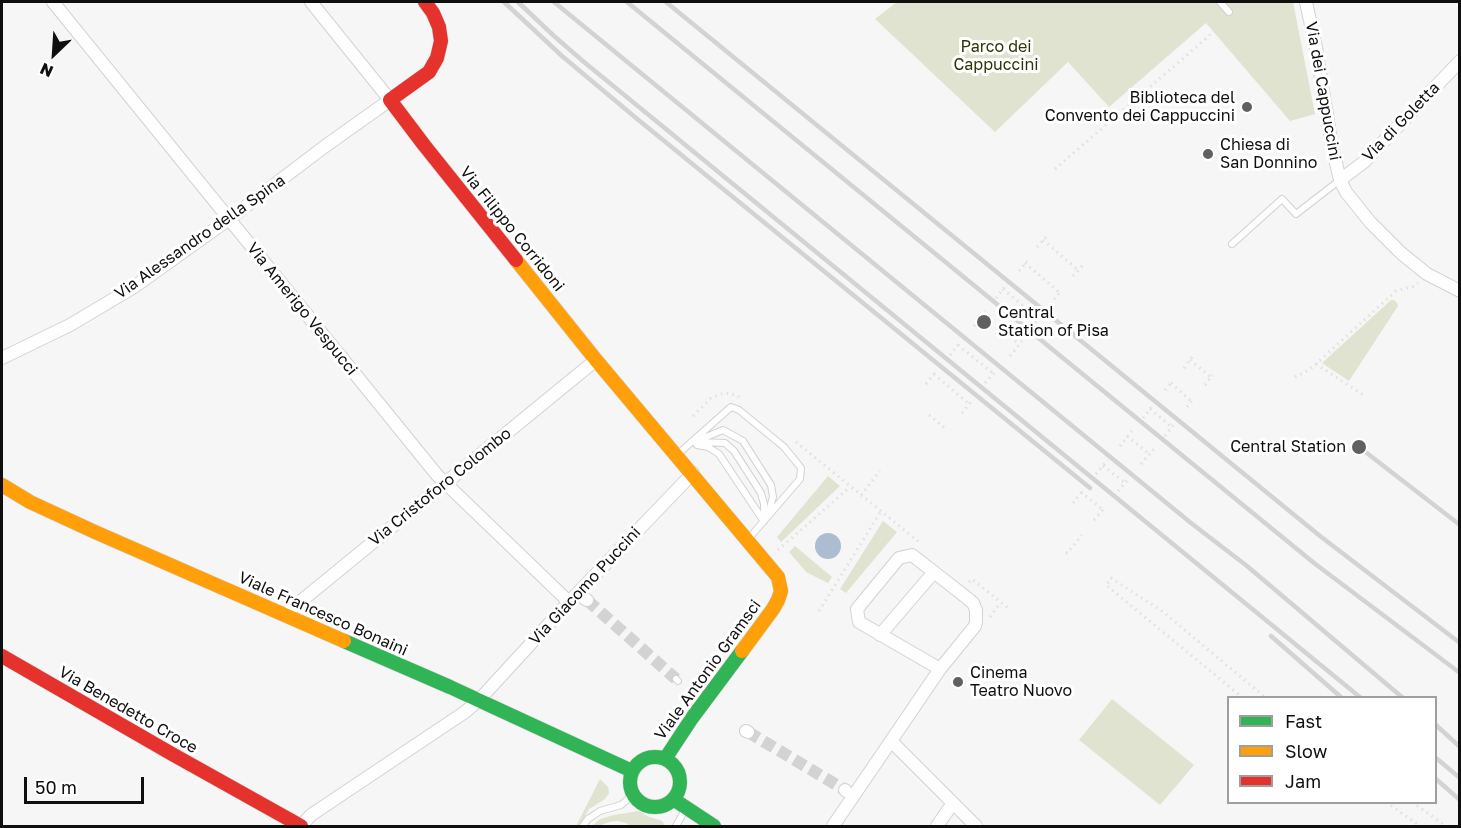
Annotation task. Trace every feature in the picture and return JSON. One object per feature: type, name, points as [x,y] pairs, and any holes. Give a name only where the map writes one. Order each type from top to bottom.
[{"type":"street","name":"Via Amerigo Vespucci","points":[[53,2],[445,484],[569,602]]},
{"type":"street","name":"Via Filippo Corridoni","points":[[311,2],[596,360],[693,473]]},
{"type":"street","points":[[390,100],[423,77],[437,58],[441,41],[439,27],[433,12],[425,2]]},
{"type":"street","name":"Via dei Cappuccini","points":[[1306,2],[1340,180]]},
{"type":"street","name":"Via di Goletta","points":[[1340,180],[1364,162],[1460,61]]},
{"type":"street","name":"Via Alessandro della Spina","points":[[2,358],[70,325],[134,287],[390,100]]},
{"type":"street","points":[[1340,180],[1348,196],[1391,244],[1427,274],[1460,291]]},
{"type":"street","name":"Via Cristoforo Colombo","points":[[284,615],[596,360]]},
{"type":"street","name":"Viale Antonio Gramsci","points":[[665,759],[778,600],[781,591],[778,577],[693,473]]},
{"type":"street","name":"Via Giacomo Puccini","points":[[301,826],[311,815],[465,712],[479,700],[693,473]]},
{"type":"street","name":"Viale Francesco Bonaini","points":[[2,485],[16,495],[52,512],[479,700],[632,771]]},
{"type":"street","points":[[833,826],[939,669],[975,626],[976,616],[973,603],[912,555],[899,558],[857,609],[858,622],[939,669]]},
{"type":"street","points":[[880,635],[934,572]]},
{"type":"street","name":"Via Benedetto Croce","points":[[2,656],[301,826]]},
{"type":"street","points":[[891,741],[976,826]]},
{"type":"street","points":[[655,757],[665,759],[674,765],[680,776],[679,789],[667,804],[651,807],[633,795],[630,782],[632,771],[642,761],[655,757]]},
{"type":"street","points":[[673,799],[714,826]]},
{"type":"street","points":[[937,826],[953,803]]},
{"type":"lane","points":[[1220,2],[1229,12]]},
{"type":"lane","points":[[1232,244],[1282,199],[1296,214],[1340,180]]},
{"type":"lane","points":[[677,455],[731,407],[739,410],[784,447],[801,468],[800,479],[748,540]]},
{"type":"lane","points":[[690,443],[723,430],[743,441],[771,484],[773,497],[764,522]]},
{"type":"lane","points":[[690,443],[708,447],[719,454],[764,522]]},
{"type":"lane","points":[[690,443],[725,443],[734,452],[761,494],[764,504],[764,522]]},
{"type":"lane","points":[[583,826],[588,819],[600,811],[621,805],[633,795]]},
{"type":"lane","points":[[676,826],[686,808]]},
{"type":"path","points":[[1055,169],[1209,36],[1229,12]]},
{"type":"path","points":[[1037,247],[1047,236]]},
{"type":"path","points":[[1044,240],[1078,270]]},
{"type":"path","points":[[1019,271],[1026,262],[1061,291],[1054,299]]},
{"type":"path","points":[[1072,276],[1083,265]]},
{"type":"path","points":[[1295,377],[1316,364],[1396,291],[1415,286],[1427,274]]},
{"type":"path","points":[[996,298],[1006,285]]},
{"type":"path","points":[[1003,289],[1039,319]]},
{"type":"path","points":[[974,326],[984,313],[1020,343],[1010,356]]},
{"type":"path","points":[[1032,327],[1042,314]]},
{"type":"path","points":[[950,355],[960,343],[994,374]]},
{"type":"path","points":[[1184,368],[1192,358],[1212,377],[1205,385]]},
{"type":"path","points":[[1316,364],[1365,396]]},
{"type":"path","points":[[926,384],[937,370]]},
{"type":"path","points":[[985,383],[997,370]]},
{"type":"path","points":[[934,374],[969,404]]},
{"type":"path","points":[[1165,390],[1172,382],[1193,401],[1187,407]]},
{"type":"path","points":[[693,416],[711,398],[724,393],[736,395],[746,402]]},
{"type":"path","points":[[962,413],[973,399]]},
{"type":"path","points":[[1143,418],[1153,405]]},
{"type":"path","points":[[1150,409],[1172,427]]},
{"type":"path","points":[[929,415],[947,430]]},
{"type":"path","points":[[1165,436],[1175,422]]},
{"type":"path","points":[[1120,446],[1132,431]]},
{"type":"path","points":[[1127,436],[1150,455]]},
{"type":"path","points":[[791,439],[922,544]]},
{"type":"path","points":[[1141,464],[1154,449]]},
{"type":"path","points":[[1096,474],[1108,460]]},
{"type":"path","points":[[1103,466],[1126,483]]},
{"type":"path","points":[[861,495],[880,471]]},
{"type":"path","points":[[1118,491],[1129,478]]},
{"type":"path","points":[[775,553],[850,486]]},
{"type":"path","points":[[1073,503],[1083,491],[1104,509],[1094,520]]},
{"type":"path","points":[[819,611],[881,511]]},
{"type":"path","points":[[1066,552],[1081,537]]},
{"type":"path","points":[[963,577],[969,582],[972,579],[1008,608]]},
{"type":"path","points":[[1241,696],[1106,585],[1111,578],[1162,611],[1264,696]]},
{"type":"path","points":[[989,618],[1000,603]]},
{"type":"path","points":[[1389,804],[1420,826]]},
{"type":"path","points":[[1415,804],[1446,826]]},
{"type":"green space","name":"Parco dei Cappuccini","points":[[897,2],[1293,2],[1315,114],[1290,121],[1206,23],[1109,107],[1068,62],[995,132],[875,19]]},
{"type":"green space","points":[[1391,300],[1394,300],[1398,306],[1349,381],[1322,363]]},
{"type":"green space","points":[[828,476],[840,486],[781,542],[777,537]]},
{"type":"green space","points":[[883,521],[897,532],[846,593],[840,589]]},
{"type":"green space","points":[[795,546],[832,577],[828,583],[806,572],[789,552]]},
{"type":"green space","points":[[1112,699],[1194,765],[1160,805],[1079,740]]},
{"type":"green space","points":[[600,779],[608,787],[609,793],[605,799],[589,809],[580,826],[576,826]]},
{"type":"green space","points":[[639,811],[660,820],[665,826],[631,826],[617,821],[592,826],[600,819]]},
{"type":"water","points":[[828,533],[837,537],[841,546],[837,555],[828,559],[819,555],[815,546],[819,537]]},
{"type":"tunnel","points":[[587,600],[676,679]]},
{"type":"tunnel","points":[[748,732],[845,790]]},
{"type":"railway","points":[[504,2],[562,56],[636,118],[1090,488]]},
{"type":"railway","points":[[518,2],[584,62],[1359,696]]},
{"type":"railway","points":[[554,2],[1191,523],[1247,566],[1401,696]]},
{"type":"railway","points":[[627,2],[1314,563],[1460,673]]},
{"type":"railway","points":[[666,2],[1320,536],[1460,643]]},
{"type":"railway","points":[[1359,447],[1460,525]]},
{"type":"railway","points":[[1271,636],[1340,696]]},
{"type":"railway","points":[[1437,726],[1460,747]]},
{"type":"railway","points":[[1437,759],[1460,778]]},
{"type":"railway","points":[[1437,780],[1460,800]]},
{"type":"traffic: fast","points":[[344,641],[632,771]]},
{"type":"traffic: fast","points":[[665,759],[692,718],[742,651]]},
{"type":"traffic: fast","points":[[655,757],[673,764],[680,782],[673,800],[655,807],[637,800],[630,782],[637,764],[655,757]]},
{"type":"traffic: fast","points":[[673,799],[714,826]]},
{"type":"traffic: slow","points":[[516,260],[596,360],[778,577],[781,591],[778,600],[742,651]]},
{"type":"traffic: slow","points":[[2,485],[30,502],[95,532],[344,641]]},
{"type":"traffic: jam","points":[[425,2],[439,27],[441,41],[437,58],[429,72],[390,100],[516,260]]},
{"type":"traffic: jam","points":[[2,656],[301,826]]},
{"type":"place","name":"Biblioteca del Convento dei Cappuccini","points":[[1247,107]]},
{"type":"place","name":"Chiesa di San Donnino","points":[[1208,154]]},
{"type":"place","name":"Central Station of Pisa","points":[[984,322]]},
{"type":"place","name":"Central Station","points":[[1359,447]]},
{"type":"place","name":"Cinema Teatro Nuovo","points":[[958,682]]}]
